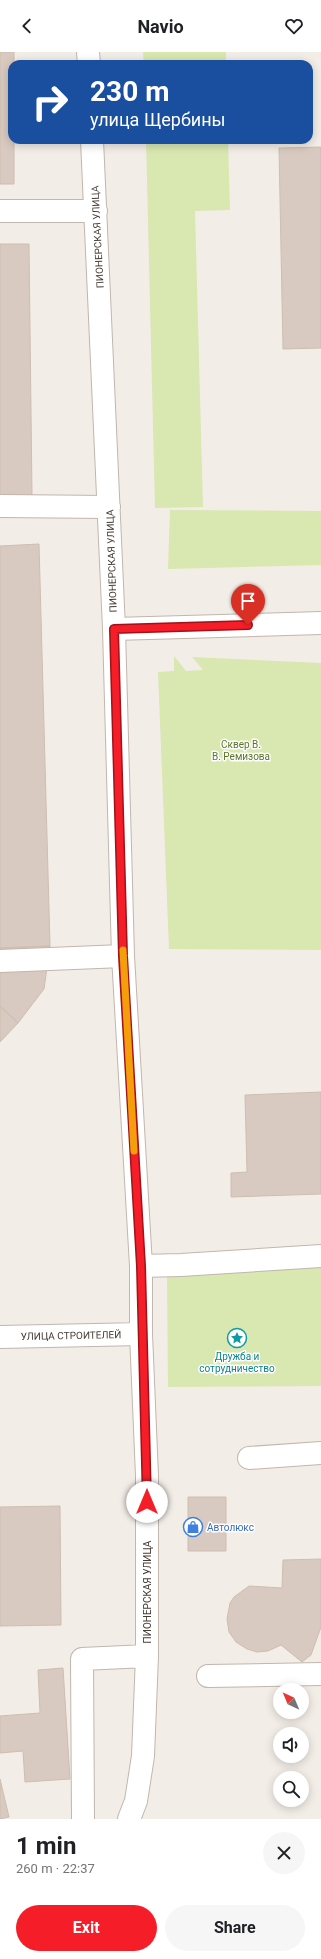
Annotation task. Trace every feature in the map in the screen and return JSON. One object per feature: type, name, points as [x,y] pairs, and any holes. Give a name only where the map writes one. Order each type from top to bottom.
[{"type":"street","name":"ПИОНЕРСКАЯ УЛИЦА","points":[[92,144],[114,629],[123,956],[141,1266],[141,1334],[147,1476],[147,1656],[143,1756],[136,1801],[129,1819]]},
{"type":"street","points":[[0,212],[96,211]]},
{"type":"street","points":[[0,506],[109,507]]},
{"type":"street","points":[[114,629],[321,624]]},
{"type":"street","points":[[0,961],[123,956]]},
{"type":"street","points":[[141,1266],[181,1265],[321,1256]]},
{"type":"street","name":"УЛИЦА СТРОИТЕЛЕЙ","points":[[0,1337],[141,1334]]},
{"type":"street","points":[[249,1458],[321,1453]]},
{"type":"street","points":[[83,1819],[82,1659],[147,1656]]},
{"type":"street","points":[[208,1676],[321,1674]]},
{"type":"green space","points":[[143,52],[226,52],[226,60],[144,60]]},
{"type":"green space","points":[[146,144],[228,144],[230,210],[195,211],[203,507],[155,508]]},
{"type":"green space","points":[[170,510],[321,511],[321,565],[168,569]]},
{"type":"green space","name":"Сквер В. В. Ремизова","points":[[174,656],[186,671],[203,670],[192,657],[321,663],[321,950],[169,949],[158,672],[174,671]]},
{"type":"green space","points":[[321,1268],[321,1386],[168,1387],[167,1270]]},
{"type":"building","points":[[0,52],[14,52],[14,60],[8,60],[8,144],[14,144],[14,184],[0,184]]},
{"type":"building","points":[[321,147],[321,348],[283,349],[279,148]]},
{"type":"building","points":[[0,244],[29,244],[32,496],[0,496]]},
{"type":"building","points":[[39,544],[50,946],[0,948],[0,546]]},
{"type":"building","points":[[50,946],[44,989],[18,1023],[0,1006],[0,948]]},
{"type":"building","points":[[0,1006],[18,1023],[0,1042]]},
{"type":"building","points":[[321,1092],[321,1194],[231,1197],[231,1173],[247,1172],[245,1095]]},
{"type":"building","points":[[188,1497],[226,1497],[226,1551],[188,1551]]},
{"type":"building","points":[[60,1506],[61,1625],[0,1626],[0,1507]]},
{"type":"building","points":[[321,1559],[321,1627],[311,1655],[302,1662],[281,1645],[268,1651],[257,1652],[247,1649],[236,1642],[229,1632],[227,1619],[230,1603],[234,1597],[249,1586],[282,1588],[283,1560]]},
{"type":"building","points":[[63,1668],[70,1779],[25,1782],[23,1751],[0,1753],[0,1716],[40,1713],[38,1670]]},
{"type":"building","points":[[0,1779],[9,1817],[0,1819]]},
{"type":"slow traffic","points":[[123,950],[134,1151]]},
{"type":"place","name":"Дружба и сотрудничество","points":[[237,1338]]},
{"type":"place","name":"Автолюкс","points":[[193,1527]]},
{"type":"route","points":[[147,1502],[142,1377],[141,1266],[123,956],[114,629],[248,625]]}]
